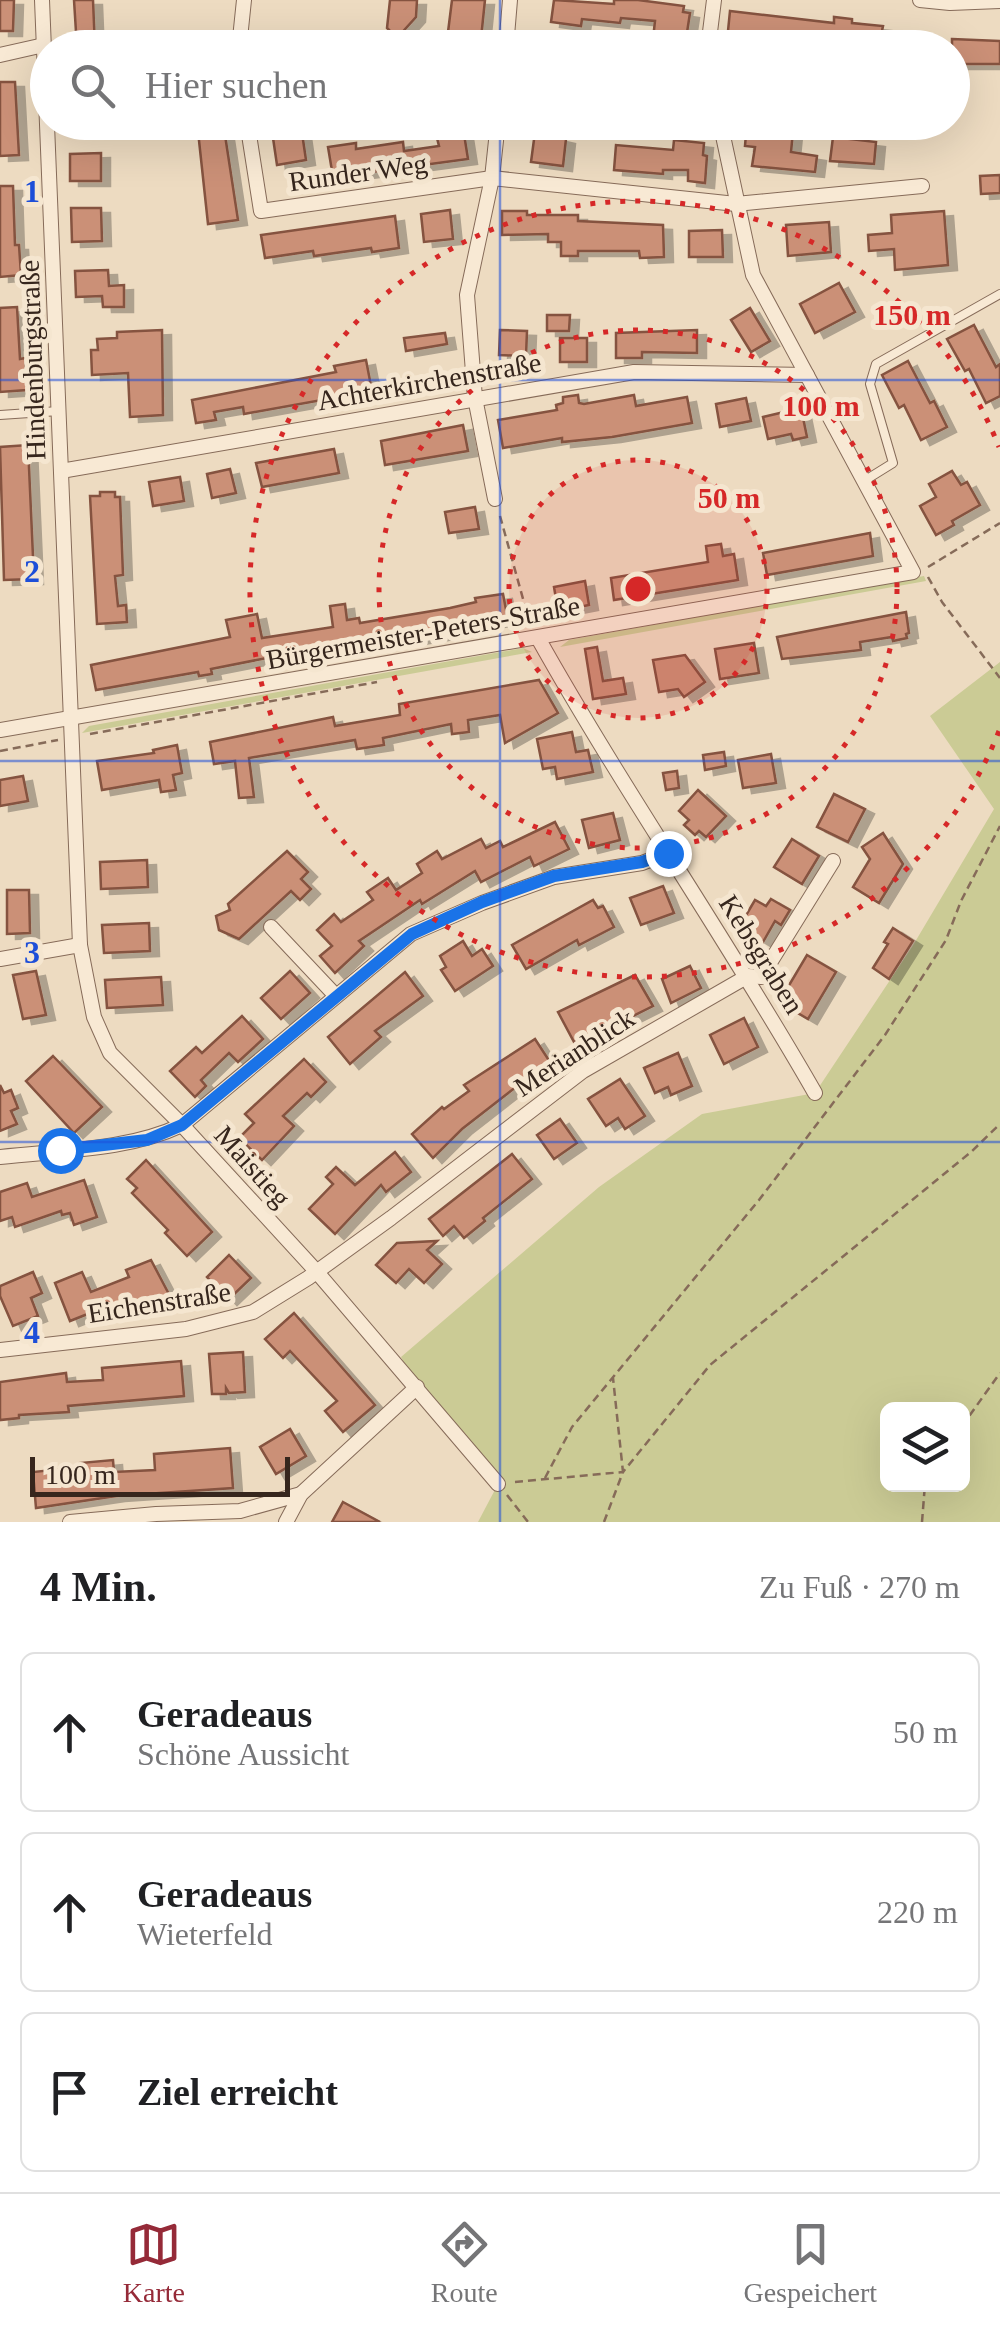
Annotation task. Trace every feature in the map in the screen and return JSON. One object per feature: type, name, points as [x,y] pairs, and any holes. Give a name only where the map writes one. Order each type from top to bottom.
[{"type":"street","name":"Hindenburgstraße","points":[[42,0],[43,30]]},
{"type":"street","points":[[242,30],[244,0]]},
{"type":"street","points":[[508,30],[510,0]]},
{"type":"street","points":[[710,30],[714,0]]},
{"type":"street","points":[[920,0],[1000,1]]},
{"type":"street","points":[[0,54],[30,48]]},
{"type":"street","name":"Hindenburgstraße","points":[[48,140],[69,718]]},
{"type":"street","name":"Runder Weg","points":[[250,140],[261,211],[492,178]]},
{"type":"street","points":[[496,140],[492,178],[467,294],[475,398],[496,500]]},
{"type":"street","points":[[724,140],[752,275],[864,481],[918,570]]},
{"type":"street","points":[[492,178],[736,204],[922,186]]},
{"type":"street","name":"Achterkirchenstraße","points":[[62,471],[634,372],[807,375]]},
{"type":"street","name":"Bürgermeister-Peters-Straße","points":[[0,730],[918,570]]},
{"type":"street","name":"Kebsgraben","points":[[538,638],[602,752],[748,976],[815,1093]]},
{"type":"street","name":"Maistieg","points":[[69,718],[80,945],[94,1017],[110,1053],[182,1125],[316,1272],[498,1484]]},
{"type":"street","points":[[0,1157],[147,1140],[182,1125],[412,934],[482,902],[554,876],[642,862],[668,853]]},
{"type":"street","name":"Merianblick","points":[[316,1272],[583,1070],[748,976],[761,977],[833,861]]},
{"type":"street","points":[[271,927],[335,995]]},
{"type":"street","points":[[0,958],[80,945]]},
{"type":"street","name":"Eichenstraße","points":[[0,1350],[186,1329],[254,1312],[316,1272]]},
{"type":"street","points":[[286,1522],[300,1494],[417,1387]]},
{"type":"street","points":[[70,1522],[156,1514],[242,1516],[300,1494]]},
{"type":"lane","points":[[864,481],[894,463],[870,384],[876,364],[1000,294]]},
{"type":"lane","points":[[0,416],[59,411]]},
{"type":"path","points":[[496,500],[529,620],[538,638]]},
{"type":"path","points":[[1000,523],[918,570],[1000,678]]},
{"type":"path","points":[[544,1480],[572,1427],[759,1200],[885,1035],[946,940],[961,900],[1000,826]]},
{"type":"path","points":[[604,1522],[623,1472],[710,1365],[972,1152],[1000,1124]]},
{"type":"path","points":[[970,1415],[1000,1372]]},
{"type":"path","points":[[613,1376],[623,1472]]},
{"type":"path","points":[[498,1484],[623,1472]]},
{"type":"path","points":[[498,1484],[528,1522]]},
{"type":"path","points":[[922,1522],[924,1492]]},
{"type":"green space","points":[[924,576],[926,581],[560,647],[569,640]]},
{"type":"green space","points":[[523,648],[532,652],[82,733],[89,726]]},
{"type":"green space","points":[[1000,662],[1000,1522],[478,1522],[498,1484],[417,1387],[401,1357],[599,1187],[702,1114],[815,1093],[912,947],[994,809],[930,716]]},
{"type":"building","points":[[0,0],[14,0],[13,31],[0,31]]},
{"type":"building","points":[[74,0],[93,0],[94,30],[76,30]]},
{"type":"building","points":[[390,0],[417,0],[416,17],[404,30],[387,28]]},
{"type":"building","points":[[452,0],[485,0],[482,30],[448,30]]},
{"type":"building","points":[[554,0],[614,4],[614,0],[638,0],[684,6],[683,12],[690,13],[687,30],[654,30],[655,21],[621,18],[620,23],[582,19],[581,26],[551,22]]},
{"type":"building","points":[[730,11],[834,23],[834,17],[883,26],[882,30],[728,30]]},
{"type":"building","points":[[970,40],[1000,41],[1000,64],[970,64]]},
{"type":"building","points":[[0,82],[15,82],[19,155],[0,156]]},
{"type":"building","points":[[199,140],[226,140],[238,220],[208,224]]},
{"type":"building","points":[[273,140],[303,140],[306,160],[277,165]]},
{"type":"building","points":[[438,140],[465,140],[468,159],[333,177],[328,147],[356,143],[356,149],[403,142],[404,151],[439,146]]},
{"type":"building","points":[[534,140],[566,140],[563,166],[531,162]]},
{"type":"building","points":[[674,140],[704,143],[705,183],[688,181],[688,170],[663,170],[663,174],[614,170],[616,145],[673,150]]},
{"type":"building","points":[[746,140],[792,140],[791,152],[817,156],[815,172],[752,166],[755,147],[745,146]]},
{"type":"building","points":[[833,140],[876,142],[874,164],[830,161]]},
{"type":"building","points":[[101,153],[101,181],[70,181],[70,154]]},
{"type":"building","points":[[1000,175],[1000,193],[981,194],[980,176]]},
{"type":"building","points":[[0,186],[13,186],[15,245],[19,245],[21,275],[0,277]]},
{"type":"building","points":[[71,208],[101,208],[102,241],[72,242]]},
{"type":"building","points":[[450,210],[453,239],[424,242],[421,214]]},
{"type":"building","points":[[502,211],[578,215],[578,221],[663,225],[664,257],[640,258],[639,251],[578,251],[578,256],[561,256],[561,242],[548,242],[548,234],[502,235]]},
{"type":"building","points":[[944,211],[948,265],[895,270],[894,249],[869,251],[868,235],[892,233],[891,215]]},
{"type":"building","points":[[395,216],[399,248],[314,256],[313,251],[265,258],[261,235]]},
{"type":"building","points":[[829,222],[831,252],[788,256],[786,225]]},
{"type":"building","points":[[722,230],[723,257],[689,257],[689,231]]},
{"type":"building","points":[[108,270],[109,286],[124,285],[124,307],[103,307],[102,296],[76,297],[75,271]]},
{"type":"building","points":[[839,283],[855,312],[815,333],[800,304]]},
{"type":"building","points":[[17,307],[20,359],[25,358],[27,390],[0,392],[0,308]]},
{"type":"building","points":[[750,308],[770,341],[751,352],[731,320]]},
{"type":"building","points":[[547,315],[570,315],[569,331],[547,331]]},
{"type":"building","points":[[974,325],[996,367],[1000,364],[1000,396],[986,403],[969,369],[965,371],[947,339]]},
{"type":"building","points":[[162,330],[163,415],[130,417],[128,373],[92,375],[91,350],[98,350],[97,339],[117,338],[117,332]]},
{"type":"building","points":[[500,330],[527,331],[526,356],[499,355]]},
{"type":"building","points":[[697,330],[697,353],[642,352],[642,358],[616,358],[616,333]]},
{"type":"building","points":[[445,333],[447,344],[406,351],[404,338]]},
{"type":"building","points":[[560,338],[587,338],[587,362],[560,362]]},
{"type":"building","points":[[366,360],[372,391],[244,414],[243,407],[214,412],[216,420],[196,423],[192,400],[336,372],[334,366]]},
{"type":"building","points":[[908,361],[947,427],[921,440],[904,405],[899,408],[882,375]]},
{"type":"building","points":[[578,395],[579,403],[584,404],[634,395],[636,406],[687,397],[692,423],[612,437],[562,442],[562,438],[503,448],[498,420],[557,410],[556,405],[563,403],[563,397]]},
{"type":"building","points":[[746,398],[751,421],[720,427],[716,404]]},
{"type":"building","points":[[801,408],[807,437],[793,440],[791,434],[768,439],[763,417]]},
{"type":"building","points":[[463,425],[468,451],[385,465],[381,441]]},
{"type":"building","points":[[28,445],[34,579],[4,580],[0,447]]},
{"type":"building","points":[[334,449],[339,473],[262,487],[256,463]]},
{"type":"building","points":[[230,469],[236,493],[212,498],[207,474]]},
{"type":"building","points":[[952,471],[961,485],[967,482],[980,505],[936,535],[920,506],[936,497],[929,484]]},
{"type":"building","points":[[180,477],[184,501],[153,506],[149,482]]},
{"type":"building","points":[[100,492],[115,492],[115,497],[120,497],[123,575],[115,576],[118,606],[126,605],[127,622],[97,624],[90,496],[100,496]]},
{"type":"building","points":[[475,507],[479,529],[449,533],[445,512]]},
{"type":"building","points":[[870,533],[873,556],[767,575],[763,553]]},
{"type":"building","points":[[721,544],[723,556],[734,554],[738,580],[614,600],[611,578],[708,562],[706,546]]},
{"type":"building","points":[[585,581],[589,605],[558,611],[554,587]]},
{"type":"building","points":[[503,594],[508,620],[482,624],[482,628],[288,660],[287,654],[211,669],[212,674],[199,676],[198,672],[96,690],[91,665],[230,637],[226,620],[257,614],[262,638],[333,627],[330,606],[345,604],[347,620],[359,618],[360,623],[450,608],[476,602],[475,598]]},
{"type":"building","points":[[906,612],[907,638],[860,642],[861,650],[782,659],[777,637]]},
{"type":"building","points":[[754,643],[759,673],[720,679],[715,649]]},
{"type":"building","points":[[597,647],[603,681],[623,678],[626,694],[593,699],[585,649]]},
{"type":"building","points":[[685,655],[705,682],[684,697],[678,689],[659,692],[653,660]]},
{"type":"building","points":[[539,680],[558,713],[505,743],[500,715],[468,720],[469,732],[452,734],[451,724],[383,738],[384,745],[357,749],[355,740],[249,758],[254,797],[239,798],[235,761],[214,764],[210,742],[333,717],[335,726],[400,715],[399,704]]},
{"type":"building","points":[[572,732],[576,752],[588,750],[593,772],[557,779],[555,767],[543,769],[537,739]]},
{"type":"building","points":[[177,745],[182,773],[173,775],[176,790],[161,792],[159,780],[102,790],[97,761],[154,753],[153,750]]},
{"type":"building","points":[[724,752],[726,766],[705,770],[703,755]]},
{"type":"building","points":[[771,754],[776,783],[743,788],[738,760]]},
{"type":"building","points":[[677,771],[679,788],[666,790],[663,773]]},
{"type":"building","points":[[23,776],[28,801],[0,806],[0,780]]},
{"type":"building","points":[[698,790],[726,816],[706,837],[699,831],[695,835],[684,825],[689,820],[679,811]]},
{"type":"building","points":[[834,794],[865,809],[848,842],[817,827]]},
{"type":"building","points":[[613,813],[620,840],[589,848],[582,820]]},
{"type":"building","points":[[555,822],[569,849],[534,866],[530,857],[481,882],[475,871],[422,904],[420,900],[359,941],[364,946],[335,973],[320,956],[332,946],[317,930],[334,914],[341,922],[373,900],[367,892],[388,878],[396,890],[422,873],[417,864],[437,851],[442,859],[481,839],[486,848],[500,841],[503,847]]},
{"type":"building","points":[[883,833],[903,864],[879,903],[853,887],[870,859],[862,847]]},
{"type":"building","points":[[792,839],[819,856],[802,884],[774,867]]},
{"type":"building","points":[[287,851],[308,872],[301,879],[311,889],[300,900],[291,891],[239,939],[219,930],[216,916],[230,910],[228,904]]},
{"type":"building","points":[[147,860],[148,887],[101,889],[100,862]]},
{"type":"building","points":[[663,886],[674,913],[641,925],[630,898]]},
{"type":"building","points":[[7,890],[29,890],[30,933],[7,934]]},
{"type":"building","points":[[771,899],[790,910],[781,925],[775,921],[763,942],[739,927],[755,900],[766,906]]},
{"type":"building","points":[[593,900],[598,908],[603,906],[614,927],[579,945],[577,940],[526,969],[512,945]]},
{"type":"building","points":[[149,923],[150,951],[104,953],[102,925]]},
{"type":"building","points":[[893,928],[913,941],[889,979],[873,968]]},
{"type":"building","points":[[463,941],[472,956],[482,949],[493,966],[455,991],[441,970],[446,967],[440,956]]},
{"type":"building","points":[[807,955],[836,972],[808,1019],[779,1002]]},
{"type":"building","points":[[690,966],[701,988],[671,1003],[662,979]]},
{"type":"building","points":[[36,971],[46,1015],[23,1019],[13,975]]},
{"type":"building","points":[[290,971],[310,993],[281,1019],[261,998]]},
{"type":"building","points":[[405,972],[423,996],[375,1031],[381,1037],[350,1064],[328,1037]]},
{"type":"building","points":[[635,975],[653,1006],[619,1023],[617,1019],[574,1042],[558,1012]]},
{"type":"building","points":[[161,977],[163,1005],[107,1008],[105,980]]},
{"type":"building","points":[[242,1016],[263,1039],[238,1062],[229,1053],[201,1080],[206,1086],[195,1097],[170,1071],[196,1047],[202,1053]]},
{"type":"building","points":[[744,1018],[758,1047],[724,1064],[710,1035]]},
{"type":"building","points":[[535,1039],[552,1065],[521,1083],[462,1129],[433,1158],[412,1134],[442,1107],[469,1091],[464,1085]]},
{"type":"building","points":[[678,1053],[692,1086],[671,1095],[668,1087],[655,1093],[644,1068]]},
{"type":"building","points":[[53,1056],[102,1107],[74,1133],[26,1081]]},
{"type":"building","points":[[304,1059],[326,1082],[311,1097],[307,1093],[283,1116],[294,1126],[262,1160],[239,1138],[254,1123],[245,1114]]},
{"type":"building","points":[[620,1079],[645,1116],[625,1129],[618,1118],[606,1126],[588,1099]]},
{"type":"building","points":[[0,1085],[4,1093],[11,1090],[18,1108],[11,1111],[17,1124],[0,1131]]},
{"type":"building","points":[[560,1119],[577,1143],[554,1159],[537,1135]]},
{"type":"building","points":[[395,1152],[411,1172],[386,1192],[381,1185],[335,1234],[309,1209],[333,1184],[326,1177],[336,1167],[355,1185]]},
{"type":"building","points":[[512,1154],[532,1179],[464,1238],[454,1226],[443,1236],[429,1219]]},
{"type":"building","points":[[146,1160],[212,1232],[187,1256],[132,1193],[137,1188],[127,1179]]},
{"type":"building","points":[[84,1180],[97,1217],[74,1225],[70,1213],[62,1215],[61,1211],[15,1227],[12,1217],[0,1221],[0,1192],[27,1183],[32,1197]]},
{"type":"building","points":[[437,1241],[427,1250],[442,1264],[424,1283],[409,1269],[396,1283],[376,1265],[397,1243]]},
{"type":"building","points":[[229,1255],[251,1278],[228,1300],[207,1277]]},
{"type":"building","points":[[151,1260],[171,1298],[137,1312],[130,1297],[70,1321],[55,1283],[82,1272],[91,1292],[129,1277],[126,1270]]},
{"type":"building","points":[[33,1272],[42,1293],[31,1298],[38,1316],[13,1326],[0,1296],[0,1286]]},
{"type":"building","points":[[294,1313],[375,1405],[343,1432],[325,1411],[337,1401],[290,1351],[283,1358],[265,1339]]},
{"type":"building","points":[[243,1352],[245,1392],[229,1393],[226,1388],[226,1394],[212,1394],[209,1354]]},
{"type":"building","points":[[181,1361],[184,1396],[68,1406],[69,1412],[0,1420],[0,1382],[66,1373],[67,1382],[103,1380],[102,1368]]},
{"type":"building","points":[[290,1429],[306,1456],[276,1474],[260,1447]]},
{"type":"building","points":[[230,1448],[233,1488],[116,1496],[36,1508],[33,1472],[113,1460],[114,1472],[155,1470],[154,1454]]},
{"type":"building","points":[[343,1502],[380,1522],[332,1522]]},
{"type":"route","points":[[60,1150],[147,1140],[182,1125],[412,934],[482,902],[554,876],[642,862],[668,853]]}]
